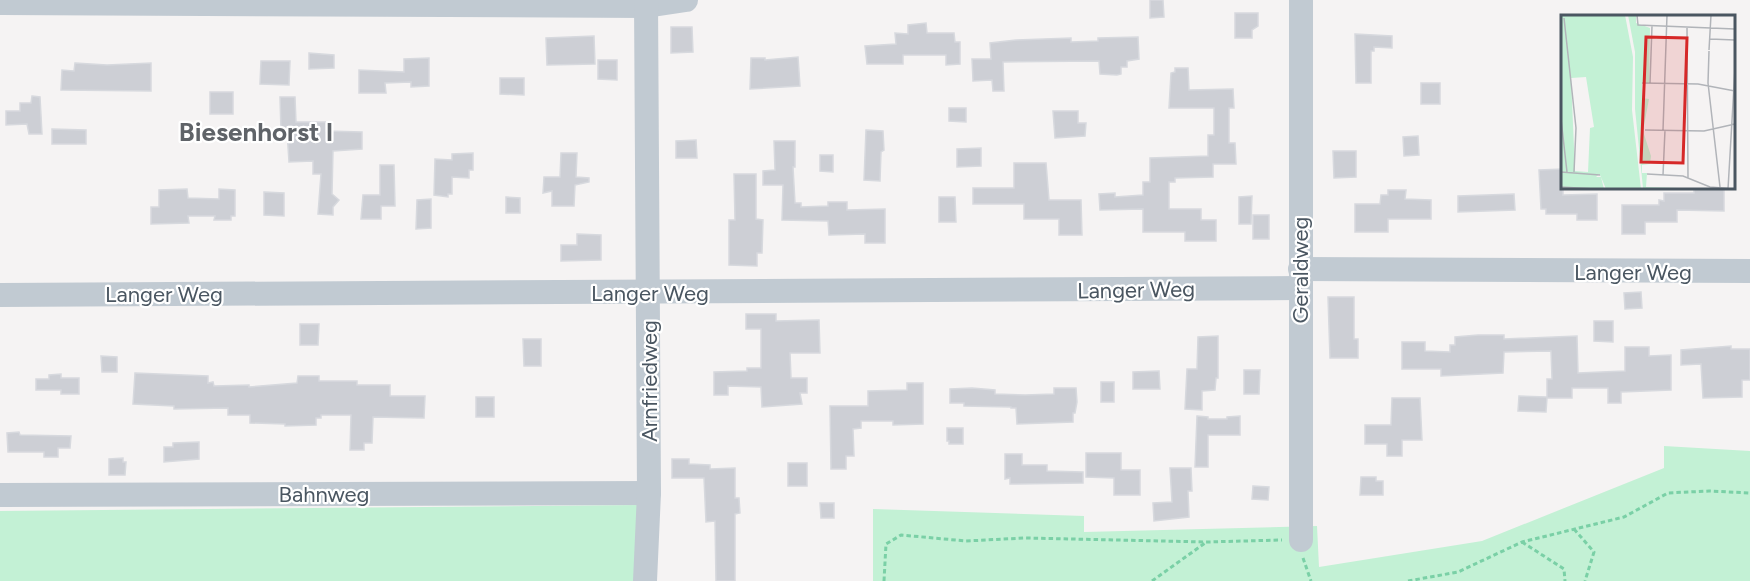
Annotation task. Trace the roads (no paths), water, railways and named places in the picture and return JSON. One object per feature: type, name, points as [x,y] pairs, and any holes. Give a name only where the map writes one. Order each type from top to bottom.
[{"type":"street","points":[[0,3],[646,3],[686,0]]},
{"type":"street","name":"Geraldweg","points":[[1301,0],[1301,545]]},
{"type":"street","name":"Arnfriedweg","points":[[645,581],[649,493],[646,3]]},
{"type":"street","name":"Langer Weg","points":[[0,295],[648,293],[1750,271]]},
{"type":"street","name":"Bahnweg","points":[[0,495],[649,493]]},
{"type":"district","name":"Biesenhorst I","points":[[256,132]]}]
